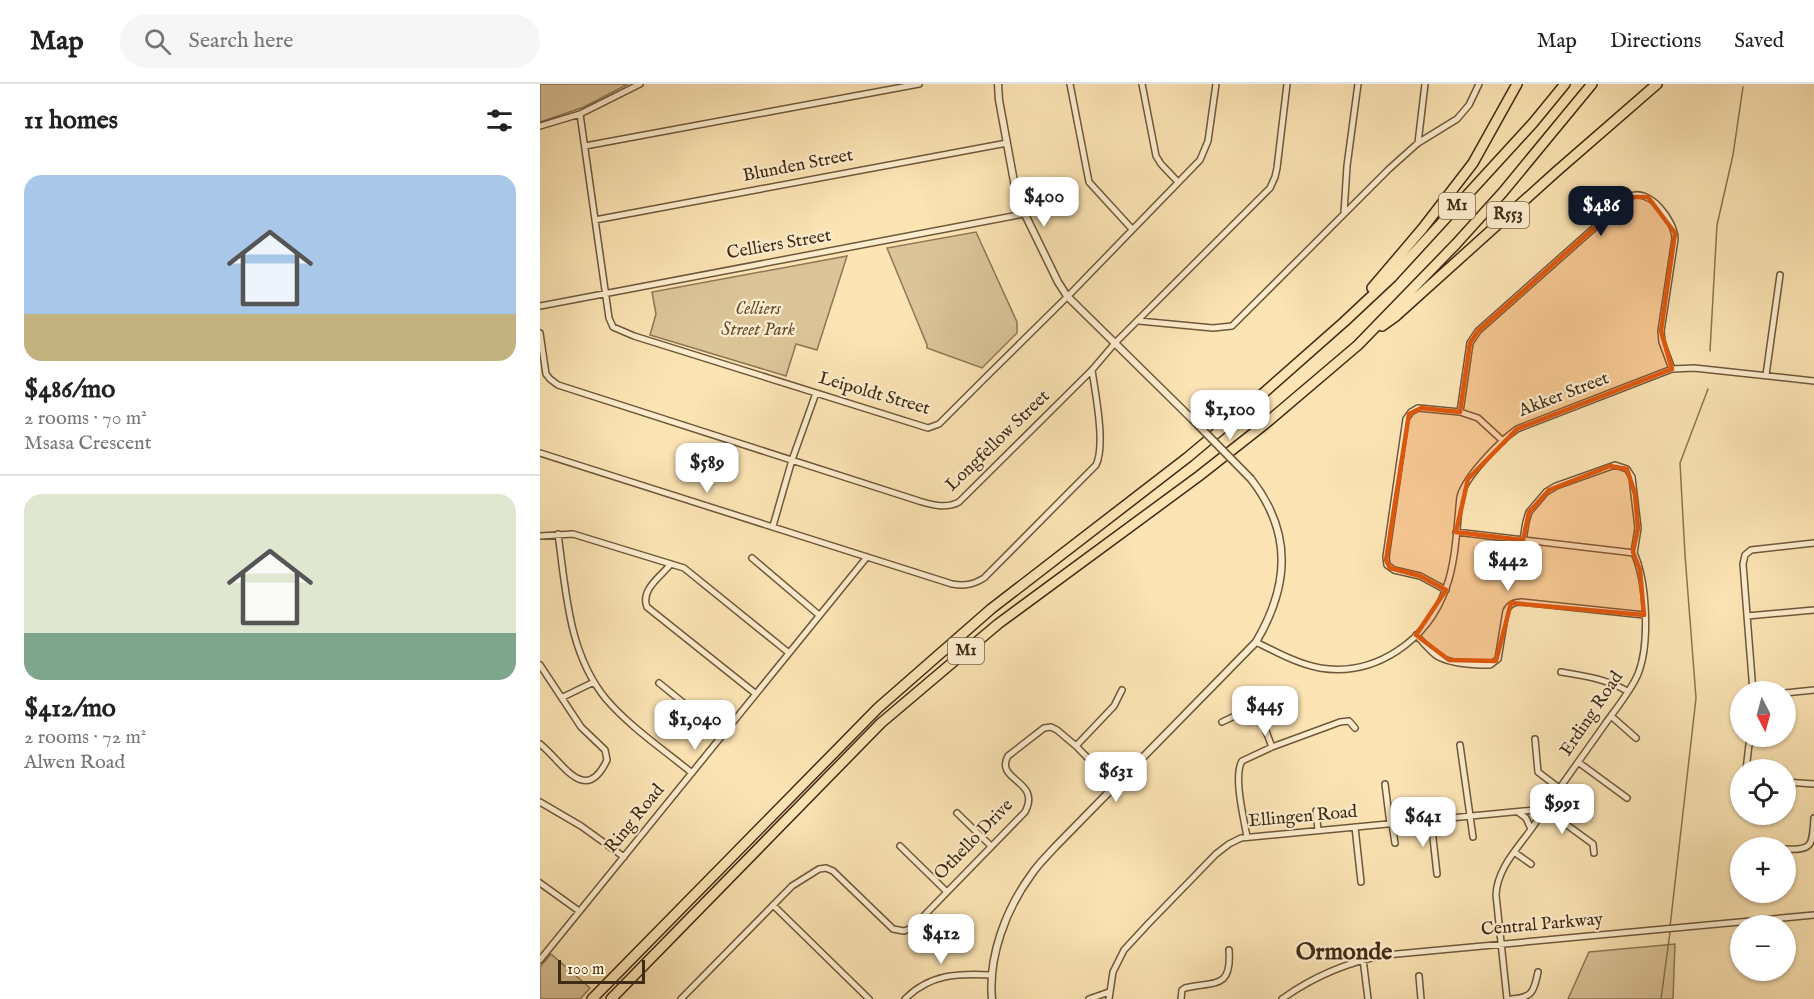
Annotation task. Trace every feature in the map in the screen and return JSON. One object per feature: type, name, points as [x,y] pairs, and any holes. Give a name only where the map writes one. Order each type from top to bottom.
[{"type":"highway","points":[[1344,322],[1423,228],[1473,163],[1517,84]]},
{"type":"highway","name":"M1","points":[[592,999],[878,708],[991,609],[1223,427],[1392,277],[1533,123],[1564,84]]},
{"type":"highway","name":"M1","points":[[611,999],[881,723],[998,624],[1199,476],[1265,424],[1358,345],[1503,192],[1592,84]]},
{"type":"highway","name":"R553","points":[[1358,345],[1396,316],[1657,84]]},
{"type":"street","points":[[540,126],[580,114],[640,84]]},
{"type":"street","points":[[585,146],[919,84]]},
{"type":"street","points":[[992,999],[992,975],[1007,918],[1029,877],[1050,852],[1256,642],[1276,602],[1282,563],[1281,544],[1276,525],[1266,500],[1251,479],[1067,296],[1058,282],[1017,198],[996,84]]},
{"type":"street","points":[[1070,84],[1089,182],[1132,229]]},
{"type":"street","points":[[1142,84],[1156,156],[1178,182]]},
{"type":"street","name":"Leipoldt Street","points":[[580,114],[613,327],[923,427],[935,426],[1200,160],[1207,145],[1216,84]]},
{"type":"street","name":"Longfellow Street","points":[[540,333],[546,374],[558,385],[919,501],[943,506],[954,505],[976,486],[1092,370],[1115,344],[1270,189],[1277,168],[1287,84]]},
{"type":"street","points":[[1344,213],[1347,166],[1358,84]]},
{"type":"street","points":[[1418,143],[1425,84]]},
{"type":"street","points":[[1139,321],[1213,328],[1232,326],[1344,213],[1418,143],[1457,119],[1469,105],[1479,84]]},
{"type":"street","name":"Blunden Street","points":[[595,220],[1007,143]]},
{"type":"street","points":[[1460,412],[1470,343],[1478,330],[1629,197],[1636,194],[1644,195],[1652,201],[1670,221],[1674,230],[1675,239],[1661,331],[1662,342],[1672,369]]},
{"type":"street","name":"Celliers Street","points":[[540,306],[1024,214]]},
{"type":"street","points":[[1766,375],[1780,275]]},
{"type":"street","name":"Akker Street","points":[[1256,642],[1312,666],[1332,669],[1374,664],[1398,651],[1432,616],[1446,590],[1462,488],[1503,441],[1524,426],[1672,369],[1694,368],[1814,381]]},
{"type":"street","points":[[540,453],[952,584],[965,585],[984,578],[1098,460],[1100,442],[1092,370]]},
{"type":"street","points":[[773,526],[792,460],[816,393]]},
{"type":"street","points":[[1446,590],[1419,576],[1390,568],[1387,565],[1386,557],[1407,416],[1413,410],[1421,408],[1460,412],[1478,418],[1503,441]]},
{"type":"street","points":[[1456,532],[1523,540],[1634,553],[1638,528],[1632,477],[1627,470],[1615,465],[1556,486],[1546,492],[1529,512],[1523,540]]},
{"type":"street","points":[[558,534],[573,630],[582,658],[594,682],[617,710],[692,773]]},
{"type":"street","points":[[540,536],[558,534],[582,536],[687,571],[789,653]]},
{"type":"street","points":[[1752,681],[1743,564],[1747,552],[1814,543]]},
{"type":"street","name":"Erding Road","points":[[1509,999],[1496,895],[1499,876],[1611,716],[1638,673],[1646,635],[1640,570],[1634,553]]},
{"type":"street","name":"Ring Road","points":[[540,960],[867,557]]},
{"type":"street","points":[[752,558],[819,615]]},
{"type":"street","points":[[671,564],[647,591],[645,601],[647,607],[756,694]]},
{"type":"street","points":[[1416,635],[1440,657],[1456,662],[1487,665],[1498,659],[1506,611],[1513,602],[1644,615]]},
{"type":"street","points":[[1748,616],[1814,610]]},
{"type":"street","points":[[540,665],[581,727],[606,752],[606,763],[593,779],[582,780],[573,776],[540,744]]},
{"type":"street","points":[[1561,672],[1597,678],[1627,691]]},
{"type":"street","points":[[563,697],[594,682]]},
{"type":"street","points":[[659,682],[723,735]]},
{"type":"street","points":[[1076,746],[1114,706],[1122,690]]},
{"type":"street","points":[[1796,692],[1814,690]]},
{"type":"street","points":[[1249,702],[1261,718],[1272,747]]},
{"type":"street","points":[[1222,722],[1254,707]]},
{"type":"street","points":[[1611,716],[1636,738]]},
{"type":"street","points":[[1247,837],[1239,769],[1245,758],[1340,722],[1349,721],[1355,728]]},
{"type":"street","name":"Othello Drive","points":[[773,905],[788,890],[816,870],[826,868],[836,874],[890,927],[901,931],[912,928],[1025,812],[1029,803],[1029,795],[1006,769],[1005,764],[1007,757],[1047,727],[1053,728],[1076,746],[1115,786]]},
{"type":"street","points":[[1535,739],[1538,772],[1559,788]]},
{"type":"street","points":[[1460,745],[1473,837]]},
{"type":"street","points":[[1578,762],[1628,798]]},
{"type":"street","points":[[1796,783],[1814,784]]},
{"type":"street","points":[[1385,784],[1395,843]]},
{"type":"street","points":[[540,802],[581,826],[624,857]]},
{"type":"street","points":[[1545,809],[1593,844],[1594,853]]},
{"type":"street","name":"Ellingen Road","points":[[1109,996],[1115,966],[1124,950],[1216,854],[1234,841],[1247,837],[1545,809]]},
{"type":"street","points":[[1316,811],[1318,830]]},
{"type":"street","points":[[1517,811],[1526,818],[1531,829]]},
{"type":"street","points":[[957,813],[991,846]]},
{"type":"street","points":[[1796,849],[1809,846],[1812,841],[1814,818]]},
{"type":"street","points":[[1431,820],[1437,874]]},
{"type":"street","points":[[1355,827],[1361,882]]},
{"type":"street","points":[[900,846],[946,891]]},
{"type":"street","points":[[1514,852],[1531,864]]},
{"type":"street","points":[[540,883],[579,911]]},
{"type":"street","points":[[681,999],[773,905],[869,999]]},
{"type":"street","name":"Central Parkway","points":[[1282,999],[1324,973],[1364,959],[1413,951],[1814,915]]},
{"type":"street","points":[[1181,999],[1182,990],[1185,988],[1214,984],[1225,976],[1230,969],[1229,950]]},
{"type":"street","points":[[1364,959],[1368,999]]},
{"type":"street","points":[[1509,999],[1525,998],[1530,995],[1536,984],[1538,972]]},
{"type":"street","points":[[905,999],[921,985],[937,978],[992,975]]},
{"type":"street","points":[[1419,976],[1421,999]]},
{"type":"street","points":[[1090,999],[1109,996]]},
{"type":"highlighted area","points":[[1629,197],[1648,197],[1675,233],[1661,331],[1672,369],[1517,429],[1468,479],[1456,532],[1523,540],[1529,512],[1549,490],[1610,466],[1627,469],[1635,494],[1638,528],[1633,552],[1640,570],[1644,615],[1511,603],[1496,661],[1449,660],[1416,635],[1446,590],[1420,576],[1390,568],[1386,560],[1409,414],[1421,408],[1460,412],[1470,343],[1478,331]]},
{"type":"green space","points":[[540,84],[628,84],[584,107],[540,122]]},
{"type":"green space","points":[[976,232],[1017,322],[1017,333],[982,368],[927,348],[887,248]]},
{"type":"green space","name":"Celliers Street Park","points":[[847,256],[817,350],[796,344],[786,376],[650,335],[656,314],[652,292]]},
{"type":"green space","points":[[1675,944],[1673,999],[1568,999],[1589,952]]},
{"type":"green space","points":[[551,954],[590,988],[580,999],[540,999],[540,967]]},
{"type":"waterway","points":[[1710,351],[1717,225],[1733,155],[1743,87]]},
{"type":"waterway","points":[[1670,927],[1696,698],[1680,463],[1708,389]]},
{"type":"waterway","points":[[1661,999],[1670,932]]},
{"type":"district","name":"Ormonde","points":[[1344,952]]}]
